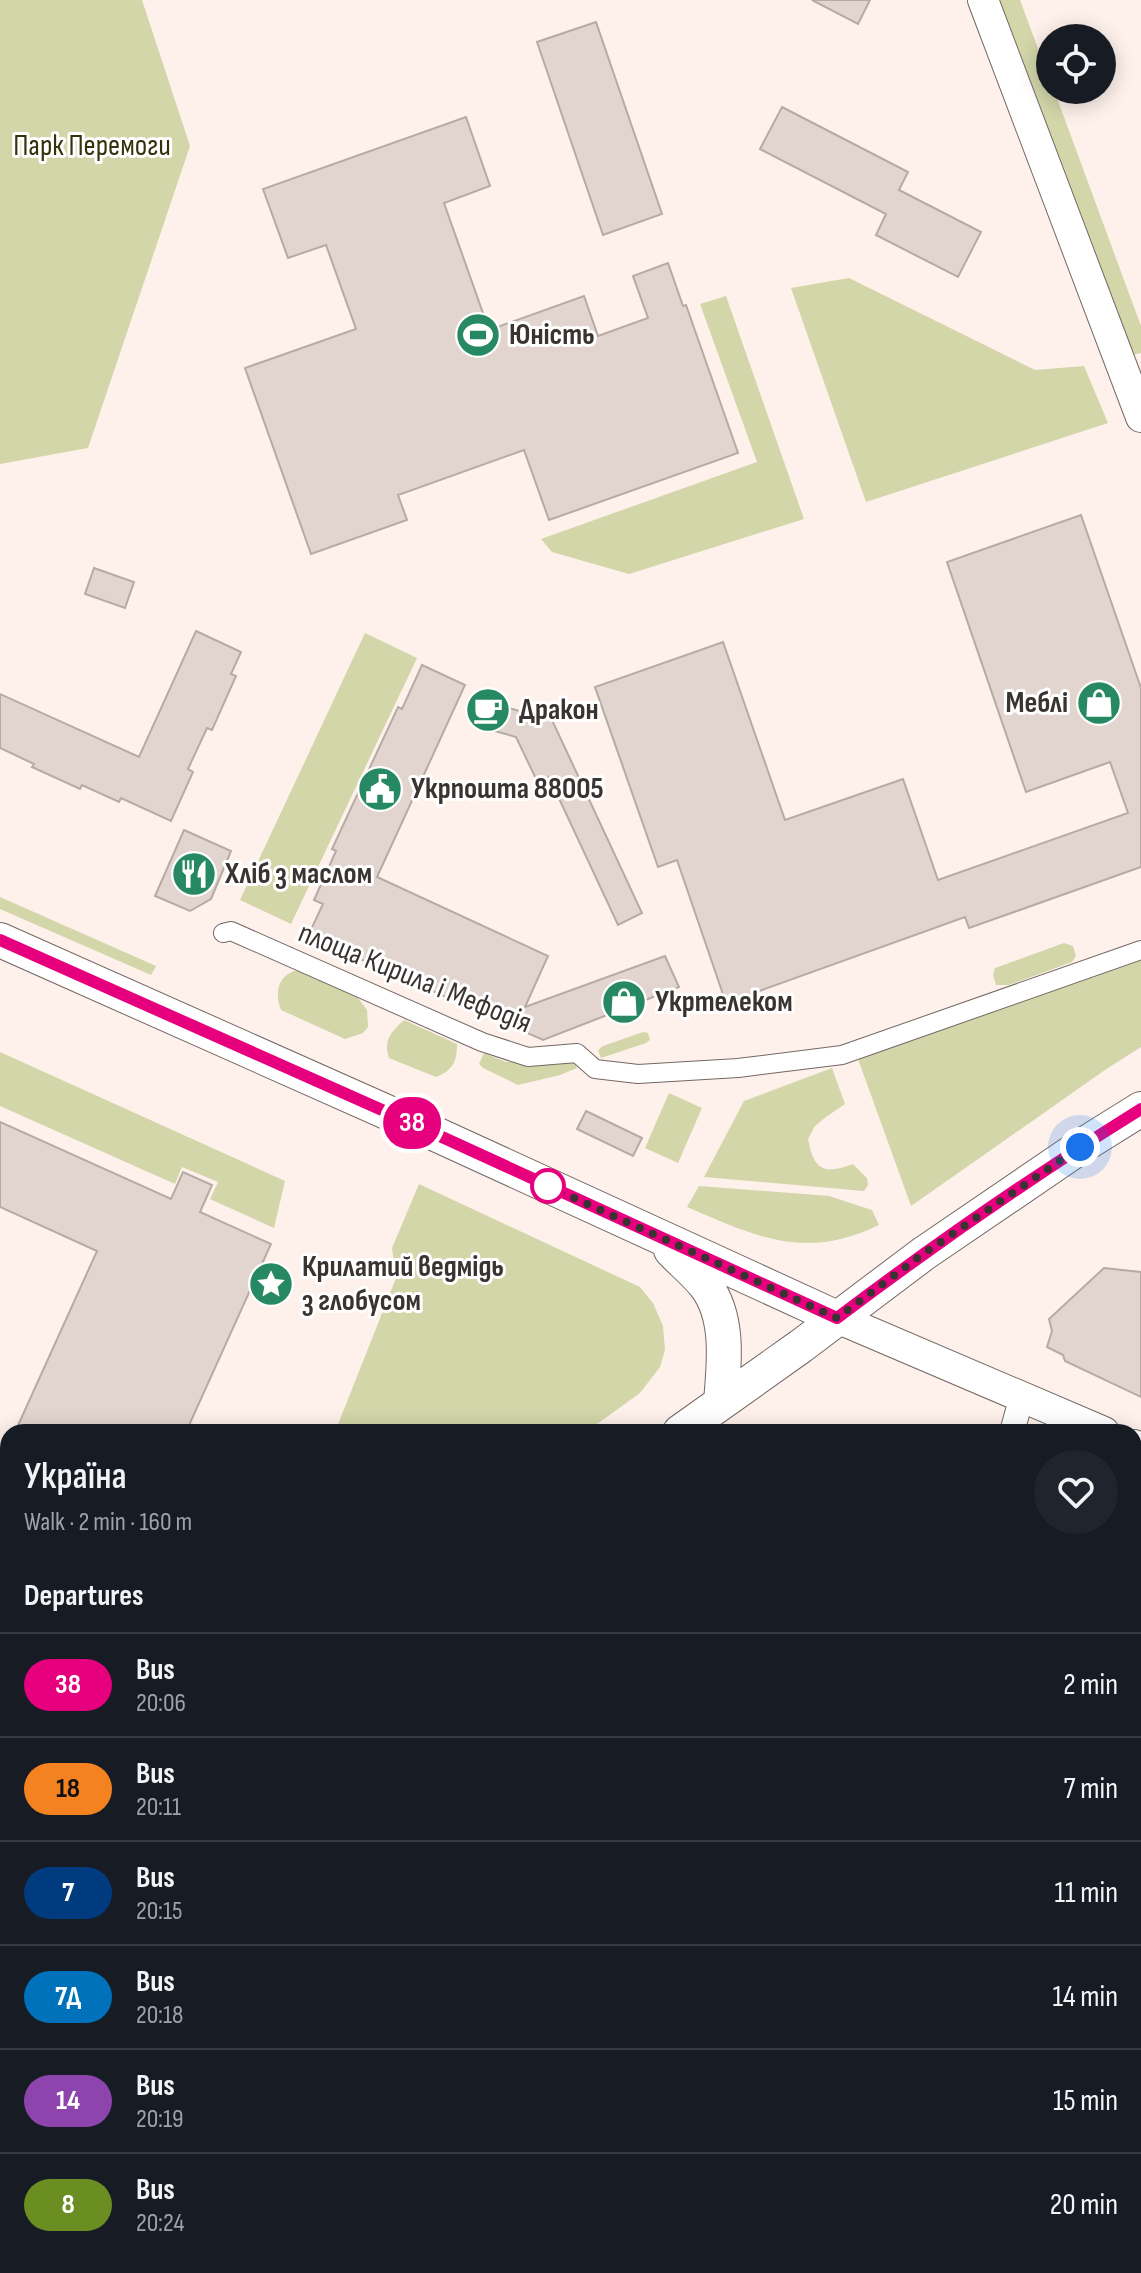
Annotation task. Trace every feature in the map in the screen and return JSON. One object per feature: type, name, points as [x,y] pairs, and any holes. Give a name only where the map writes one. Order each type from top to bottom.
[{"type":"main road","points":[[0,940],[837,1318]]},
{"type":"main road","points":[[691,1424],[940,1243],[1141,1109]]},
{"type":"main road","points":[[657,1235],[707,1288],[720,1320],[725,1350],[721,1402]]},
{"type":"street","points":[[983,0],[1139,408]]},
{"type":"street","name":"площа Кирила і Мефодія","points":[[223,933],[231,931],[482,1042],[528,1057],[577,1053],[595,1069],[638,1074],[738,1068],[842,1055],[1141,950]]},
{"type":"street","points":[[837,1318],[1086,1424]]},
{"type":"street","points":[[1014,1424],[1022,1396]]},
{"type":"green space","name":"Парк Перемоги","points":[[0,0],[142,0],[190,146],[88,448],[0,464]]},
{"type":"green space","points":[[999,0],[1020,0],[1036,43],[1036,99]]},
{"type":"green space","points":[[1038,104],[1059,104],[1141,326],[1141,353],[1132,355]]},
{"type":"green space","points":[[849,278],[1035,370],[1084,366],[1108,423],[866,502],[791,288]]},
{"type":"green space","points":[[726,296],[804,519],[629,574],[552,552],[541,539],[757,462],[700,304]]},
{"type":"green space","points":[[365,633],[417,658],[291,924],[240,900]]},
{"type":"green space","points":[[0,897],[156,966],[151,975],[0,909]]},
{"type":"green space","points":[[1064,943],[1073,946],[1076,956],[1072,962],[1009,985],[996,985],[993,975],[995,968]]},
{"type":"green space","points":[[1141,960],[1141,1047],[911,1206],[858,1059]]},
{"type":"green space","points":[[299,970],[358,998],[367,1010],[368,1027],[363,1033],[345,1039],[281,1010],[278,990],[282,980]]},
{"type":"green space","points":[[404,1020],[457,1044],[455,1061],[450,1068],[436,1077],[389,1058],[389,1037]]},
{"type":"green space","points":[[648,1033],[650,1040],[646,1043],[601,1058],[598,1050],[603,1046]]},
{"type":"green space","points":[[0,1052],[285,1181],[274,1228],[210,1199],[218,1182],[182,1167],[175,1184],[0,1106]]},
{"type":"green space","points":[[484,1053],[506,1062],[573,1059],[577,1068],[518,1085],[483,1068],[479,1064]]},
{"type":"green space","points":[[832,1068],[845,1104],[815,1126],[808,1139],[810,1149],[817,1163],[827,1169],[853,1164],[867,1178],[868,1185],[864,1191],[704,1177],[744,1101]]},
{"type":"green space","points":[[669,1093],[702,1108],[678,1163],[645,1148]]},
{"type":"green space","points":[[419,1184],[640,1287],[653,1303],[663,1326],[665,1350],[660,1367],[640,1393],[597,1424],[338,1424],[396,1278],[392,1248]]},
{"type":"green space","points":[[699,1186],[829,1196],[872,1210],[879,1225],[828,1242],[782,1241],[736,1228],[687,1207]]},
{"type":"building","points":[[812,0],[870,0],[858,24]]},
{"type":"building","points":[[596,22],[662,214],[603,235],[537,42]]},
{"type":"building","points":[[782,107],[908,172],[899,190],[981,232],[958,277],[876,235],[886,214],[760,149]]},
{"type":"building","name":"Юність","points":[[466,117],[490,186],[444,203],[489,330],[584,296],[598,336],[648,318],[633,276],[668,263],[738,453],[549,520],[524,450],[398,495],[407,520],[311,554],[245,368],[356,329],[326,245],[288,258],[263,189]]},
{"type":"building","points":[[1081,515],[1141,688],[1141,867],[969,928],[965,917],[726,1003],[677,860],[658,867],[595,687],[723,642],[785,820],[903,779],[938,880],[1128,813],[1110,762],[1026,792],[947,562]]},
{"type":"building","points":[[94,568],[134,582],[125,608],[85,594]]},
{"type":"building","points":[[196,631],[241,652],[231,674],[236,676],[212,730],[207,728],[188,769],[193,772],[171,821],[121,798],[119,802],[82,785],[80,789],[0,748],[0,694],[139,757]]},
{"type":"building","points":[[422,665],[465,685],[377,877],[548,956],[525,1007],[665,956],[679,987],[543,1040],[308,936],[323,904],[314,900],[336,851],[332,849],[398,707],[402,709]]},
{"type":"building","points":[[498,705],[552,720],[642,913],[618,925],[549,777],[538,783],[516,737],[491,730]]},
{"type":"building","name":"Хліб з маслом","points":[[184,830],[231,851],[211,899],[190,911],[155,896]]},
{"type":"building","points":[[586,1111],[642,1138],[633,1156],[577,1129]]},
{"type":"building","points":[[0,1122],[171,1199],[183,1172],[212,1185],[200,1212],[271,1244],[190,1424],[19,1424],[97,1251],[0,1207]]},
{"type":"building","points":[[1104,1268],[1141,1272],[1141,1397],[1065,1361],[1063,1355],[1047,1347],[1052,1331],[1049,1319]]},
{"type":"bus line","name":"38","points":[[0,940],[418,1126],[837,1318],[940,1243],[1141,1109]]},
{"type":"place","name":"Юність","points":[[478,335]]},
{"type":"place","name":"Меблi","points":[[1099,703]]},
{"type":"place","name":"Дракон","points":[[488,710]]},
{"type":"place","name":"Укрпошта 88005","points":[[380,789]]},
{"type":"place","name":"Хліб з маслом","points":[[194,874]]},
{"type":"place","name":"Укртелеком","points":[[624,1002]]},
{"type":"place","name":"Крилатий ведмідь з глобусом","points":[[271,1284]]},
{"type":"route","points":[[548,1186],[837,1318],[923,1254],[1080,1147]]}]
